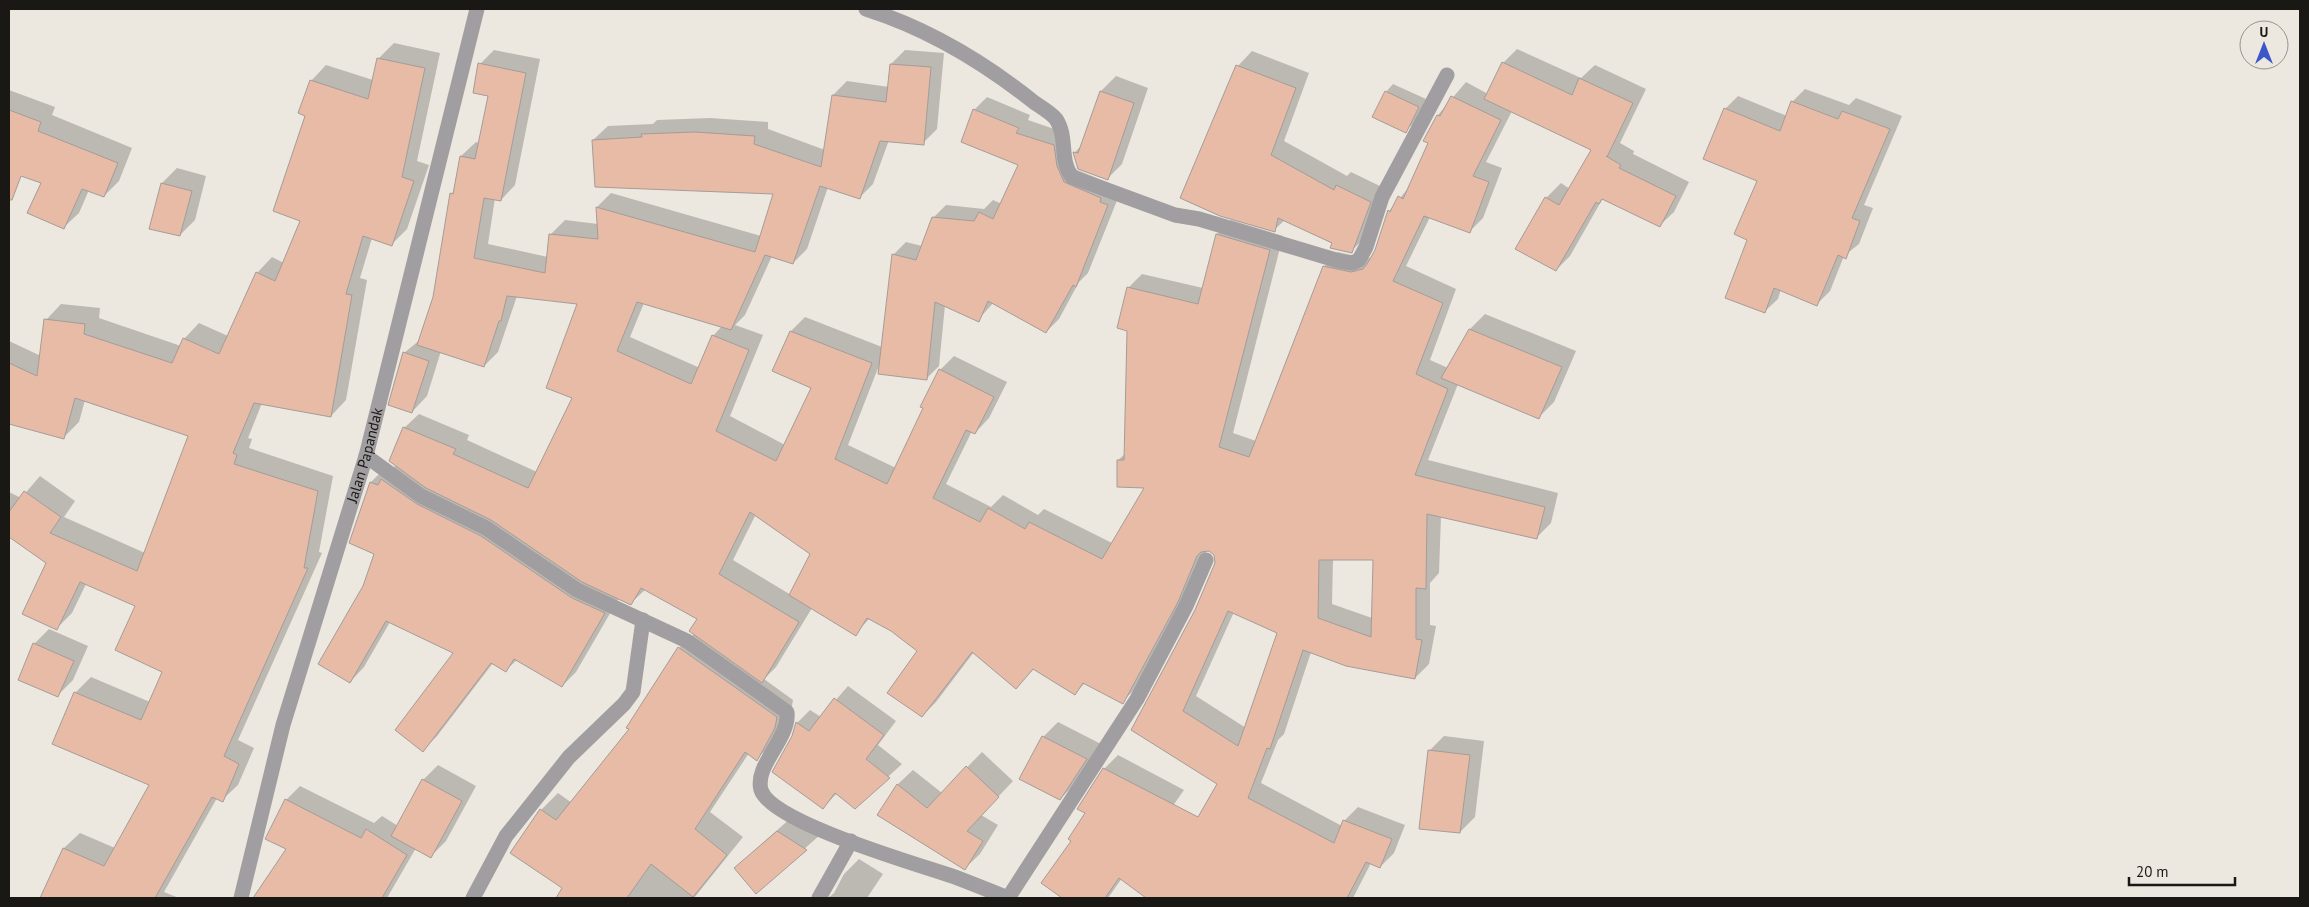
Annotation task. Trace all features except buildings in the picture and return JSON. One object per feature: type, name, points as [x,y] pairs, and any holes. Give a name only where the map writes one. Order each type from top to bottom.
[{"type":"street","name":"Jalan Papandak","points":[[241,898],[282,725],[366,456],[477,9]]},
{"type":"street","points":[[866,9],[931,35],[994,73],[1056,119],[1063,135],[1067,170],[1072,177],[1175,215],[1199,219],[1339,262],[1352,263],[1359,260],[1382,198],[1447,75]]},
{"type":"street","points":[[366,456],[421,496],[486,528],[577,590],[687,641],[787,712],[787,724],[761,775],[760,788],[765,798],[792,816],[817,829],[1008,898],[1137,699],[1186,606],[1206,560]]},
{"type":"street","points":[[473,898],[506,836],[569,756],[624,704],[633,692],[643,620]]},
{"type":"street","points":[[819,898],[851,840]]}]
